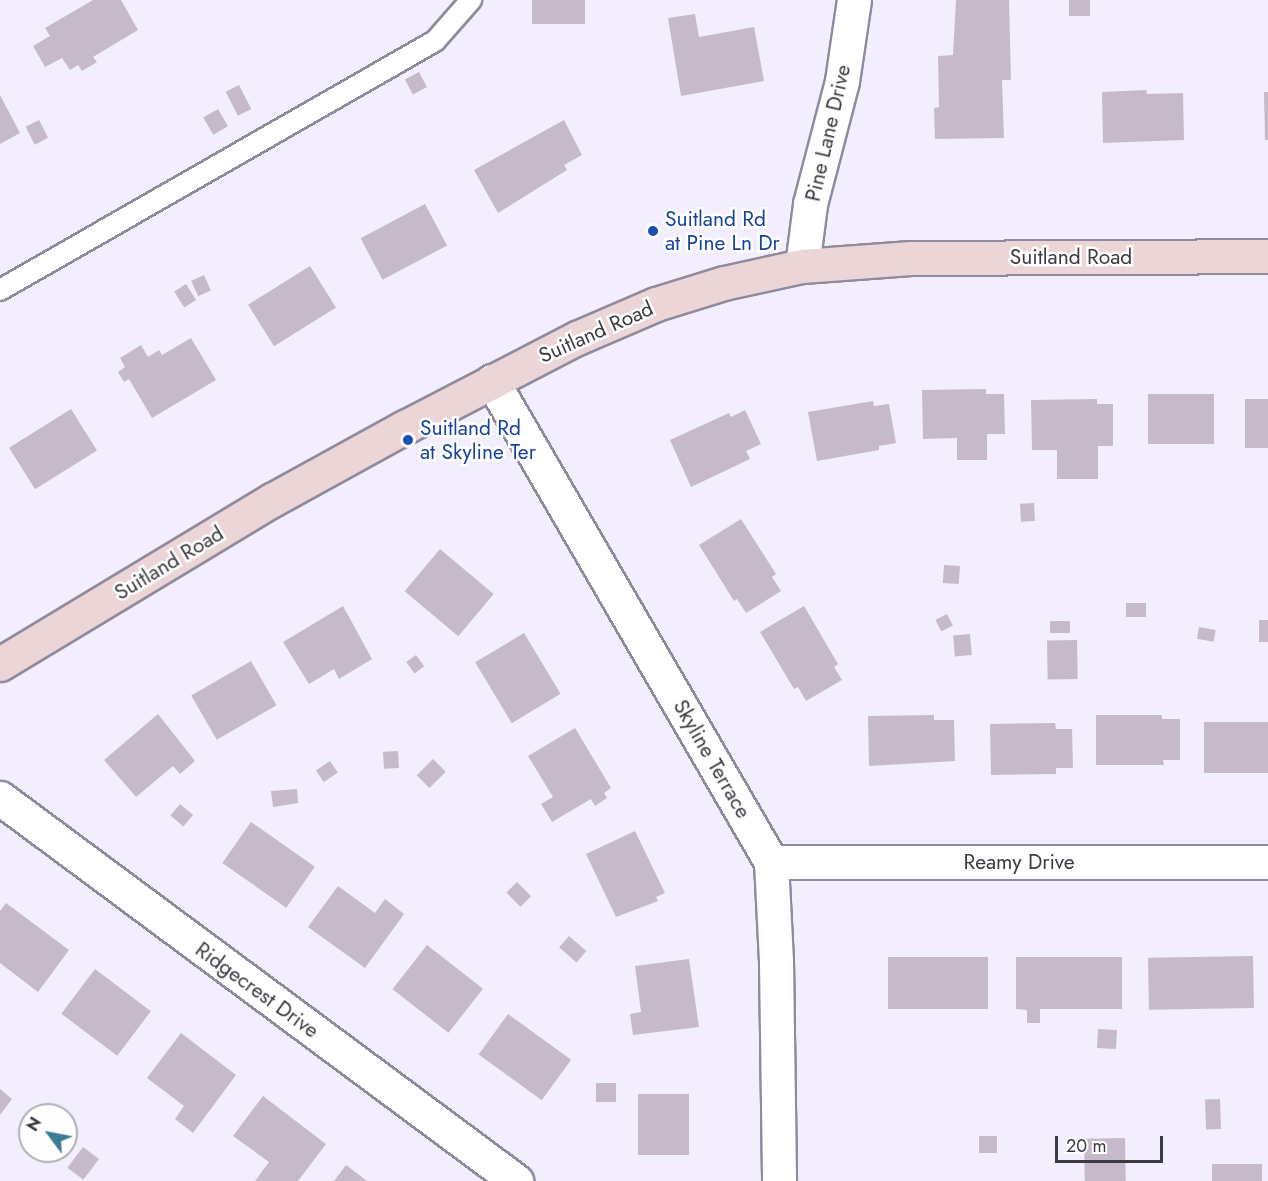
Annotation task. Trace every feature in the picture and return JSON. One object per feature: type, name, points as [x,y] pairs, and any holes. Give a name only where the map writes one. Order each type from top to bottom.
[{"type":"main road","name":"Suitland Road","points":[[0,664],[272,500],[492,381],[656,304],[724,283],[802,266],[911,258],[1268,256]]},
{"type":"street","name":"Pine Lane Drive","points":[[802,266],[810,204],[842,81],[854,0]]},
{"type":"street","name":"Skyline Terrace","points":[[492,381],[771,861],[776,961],[779,1181]]},
{"type":"street","name":"Ridgecrest Drive","points":[[0,798],[516,1181]]},
{"type":"street","name":"Reamy Drive","points":[[771,861],[1268,862]]},
{"type":"lane","points":[[0,290],[435,41],[471,0]]},
{"type":"building","points":[[93,0],[121,0],[138,30],[93,57],[97,62],[82,71],[78,65],[70,70],[62,58],[45,67],[33,46],[50,36],[45,28]]},
{"type":"building","points":[[532,0],[585,0],[585,24],[532,24]]},
{"type":"building","points":[[956,0],[1009,0],[1011,80],[1002,80],[1004,138],[935,139],[934,108],[939,107],[938,56],[953,55]]},
{"type":"building","points":[[1069,0],[1090,0],[1090,16],[1069,16]]},
{"type":"building","points":[[695,14],[699,37],[754,27],[764,81],[681,96],[668,18]]},
{"type":"building","points":[[419,72],[427,87],[413,95],[405,80]]},
{"type":"building","points":[[239,85],[251,109],[238,116],[226,92]]},
{"type":"building","points":[[1146,90],[1147,94],[1183,93],[1184,140],[1103,143],[1102,92]]},
{"type":"building","points":[[1264,92],[1268,92],[1268,140],[1265,140]]},
{"type":"building","points":[[0,95],[20,133],[0,144]]},
{"type":"building","points":[[218,109],[228,126],[213,135],[203,118]]},
{"type":"building","points":[[39,120],[48,138],[35,145],[26,127]]},
{"type":"building","points":[[564,120],[582,155],[564,165],[567,170],[498,213],[474,170]]},
{"type":"building","points":[[425,204],[447,245],[383,280],[361,238]]},
{"type":"building","points":[[310,266],[336,308],[274,346],[248,305]]},
{"type":"building","points":[[204,275],[211,291],[198,296],[191,281]]},
{"type":"building","points":[[186,284],[196,300],[184,308],[174,291]]},
{"type":"building","points":[[191,338],[216,380],[152,418],[129,379],[124,382],[118,372],[125,367],[120,358],[141,345],[148,357],[159,350],[162,355]]},
{"type":"building","points":[[986,389],[986,394],[1004,394],[1005,434],[987,434],[987,460],[957,460],[957,438],[923,439],[922,390]]},
{"type":"building","points":[[1148,394],[1214,394],[1214,444],[1148,444]]},
{"type":"building","points":[[1097,399],[1097,404],[1113,404],[1113,446],[1098,446],[1098,479],[1057,479],[1057,450],[1032,450],[1031,400]]},
{"type":"building","points":[[1245,399],[1268,399],[1268,448],[1245,448]]},
{"type":"building","points":[[873,401],[874,406],[889,404],[896,443],[879,446],[879,450],[817,461],[808,412]]},
{"type":"building","points":[[71,409],[97,451],[35,489],[9,448]]},
{"type":"building","points":[[745,410],[761,444],[746,451],[750,459],[691,487],[670,440],[729,413],[731,417]]},
{"type":"building","points":[[1034,503],[1035,521],[1021,522],[1020,504]]},
{"type":"building","points":[[741,519],[776,574],[772,577],[781,591],[746,613],[737,599],[734,601],[699,545]]},
{"type":"building","points":[[440,549],[494,594],[458,636],[405,591]]},
{"type":"building","points":[[944,565],[960,566],[959,584],[943,583]]},
{"type":"building","points":[[1126,603],[1146,603],[1146,617],[1126,617]]},
{"type":"building","points":[[343,606],[372,659],[339,679],[334,669],[309,684],[283,642]]},
{"type":"building","points":[[804,606],[838,664],[834,667],[842,680],[806,701],[798,687],[794,689],[760,632]]},
{"type":"building","points":[[947,614],[953,626],[941,631],[935,620]]},
{"type":"building","points":[[1259,620],[1268,620],[1268,642],[1259,642]]},
{"type":"building","points":[[1050,621],[1070,621],[1070,633],[1050,633]]},
{"type":"building","points":[[1199,627],[1216,630],[1214,642],[1197,639]]},
{"type":"building","points":[[524,633],[561,694],[512,723],[475,662]]},
{"type":"building","points":[[970,634],[972,655],[955,656],[953,635]]},
{"type":"building","points":[[1077,640],[1078,679],[1048,680],[1047,641]]},
{"type":"building","points":[[416,655],[424,666],[415,673],[406,662]]},
{"type":"building","points":[[251,661],[276,705],[217,740],[191,696]]},
{"type":"building","points":[[158,714],[195,761],[180,774],[173,766],[136,797],[104,760]]},
{"type":"building","points":[[934,715],[934,720],[954,720],[955,761],[869,766],[868,716]]},
{"type":"building","points":[[1096,715],[1162,715],[1162,719],[1180,719],[1180,760],[1163,760],[1164,765],[1096,765]]},
{"type":"building","points":[[1204,722],[1268,722],[1268,773],[1204,773]]},
{"type":"building","points":[[1055,723],[1056,729],[1072,729],[1073,768],[1056,768],[1056,774],[991,775],[990,724]]},
{"type":"building","points":[[575,728],[611,788],[604,793],[607,798],[595,806],[591,799],[552,822],[541,804],[553,797],[528,756]]},
{"type":"building","points":[[398,751],[399,768],[384,769],[383,752]]},
{"type":"building","points":[[433,759],[446,772],[429,788],[417,775]]},
{"type":"building","points":[[330,761],[338,773],[324,782],[316,771]]},
{"type":"building","points":[[297,789],[298,803],[273,807],[271,791]]},
{"type":"building","points":[[180,804],[193,815],[183,826],[170,815]]},
{"type":"building","points":[[251,822],[315,867],[286,908],[222,863]]},
{"type":"building","points":[[635,831],[665,893],[656,897],[658,901],[616,917],[586,854]]},
{"type":"building","points":[[517,882],[531,896],[521,907],[506,893]]},
{"type":"building","points":[[338,886],[375,913],[385,899],[404,914],[365,968],[308,927]]},
{"type":"building","points":[[6,903],[69,950],[38,992],[0,963],[0,911]]},
{"type":"building","points":[[569,936],[586,951],[577,962],[559,947]]},
{"type":"building","points":[[427,945],[483,989],[448,1033],[393,989]]},
{"type":"building","points":[[1253,956],[1254,1008],[1149,1010],[1148,958]]},
{"type":"building","points":[[888,957],[988,957],[988,1009],[888,1009]]},
{"type":"building","points":[[1016,957],[1122,957],[1122,1009],[1040,1009],[1040,1023],[1027,1023],[1027,1010],[1016,1009]]},
{"type":"building","points":[[689,959],[699,1027],[633,1035],[630,1014],[641,1012],[635,966]]},
{"type":"building","points":[[95,969],[151,1011],[117,1056],[61,1014]]},
{"type":"building","points":[[508,1014],[571,1060],[542,1100],[479,1054]]},
{"type":"building","points":[[1098,1029],[1117,1030],[1116,1049],[1097,1048]]},
{"type":"building","points":[[181,1033],[236,1075],[193,1133],[175,1119],[184,1106],[147,1078]]},
{"type":"building","points":[[596,1083],[616,1083],[616,1102],[596,1102]]},
{"type":"building","points":[[0,1089],[12,1099],[0,1115]]},
{"type":"building","points":[[638,1094],[689,1094],[689,1155],[638,1155]]},
{"type":"building","points":[[263,1096],[326,1144],[298,1181],[255,1181],[269,1162],[233,1136]]},
{"type":"building","points":[[1220,1099],[1221,1129],[1206,1130],[1205,1100]]},
{"type":"building","points":[[979,1136],[997,1136],[997,1153],[979,1153]]},
{"type":"building","points":[[1125,1138],[1126,1181],[1085,1181],[1084,1139]]},
{"type":"building","points":[[83,1147],[99,1159],[83,1180],[67,1168],[71,1163],[78,1163],[78,1154]]},
{"type":"building","points":[[1212,1164],[1262,1164],[1262,1181],[1212,1181]]},
{"type":"building","points":[[346,1165],[367,1181],[334,1181]]},
{"type":"place","name":"Suitland Rd at Pine Ln Dr","points":[[653,231]]},
{"type":"place","name":"Suitland Rd at Skyline Ter","points":[[408,440]]}]
